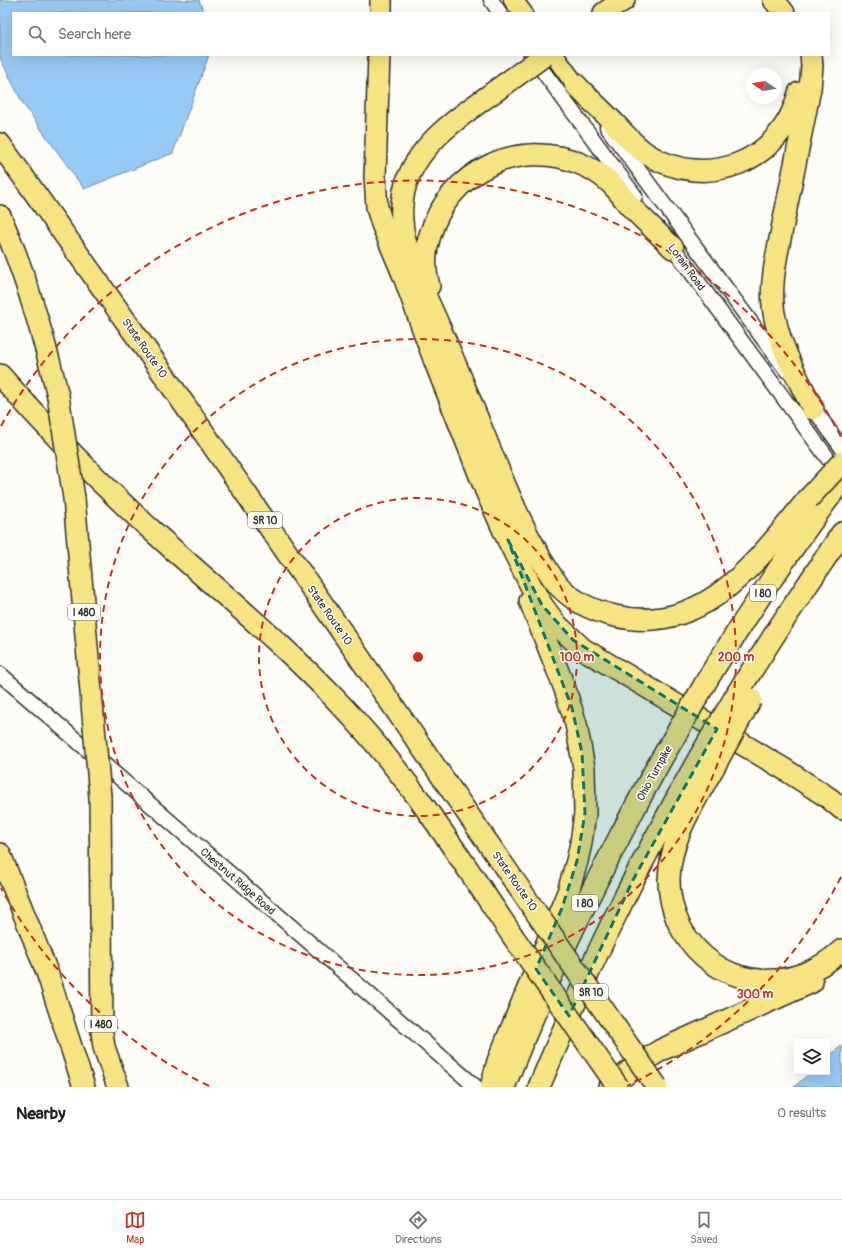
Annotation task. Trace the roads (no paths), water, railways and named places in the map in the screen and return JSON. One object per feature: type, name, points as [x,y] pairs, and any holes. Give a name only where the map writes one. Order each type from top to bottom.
[{"type":"highway","points":[[381,0],[381,12]]},
{"type":"highway","points":[[592,12],[609,0]]},
{"type":"highway","points":[[606,12],[624,0]]},
{"type":"highway","points":[[774,0],[783,12]]},
{"type":"highway","points":[[787,0],[795,12]]},
{"type":"highway","points":[[379,56],[375,165],[377,207],[382,224],[403,274],[435,362],[486,491],[508,540],[542,605],[556,624],[583,649],[784,769],[830,798],[842,810]]},
{"type":"highway","points":[[530,56],[443,131],[421,154],[410,171],[404,192],[402,223],[406,244],[420,284],[518,516],[548,572],[569,596],[590,608],[610,615],[631,619],[652,620],[684,613],[707,602],[728,587],[813,506],[842,462]]},
{"type":"highway","points":[[403,274],[393,233],[391,214],[393,192],[401,168],[412,149],[430,130],[448,116],[542,56]]},
{"type":"highway","points":[[575,84],[632,142],[653,158],[690,170],[719,169],[744,161],[760,152],[774,140],[784,128],[794,109],[799,94],[802,70],[801,56]]},
{"type":"highway","points":[[811,56],[812,66],[810,89],[777,254],[772,293],[774,317],[781,342],[813,409]]},
{"type":"highway","name":"State Route 10","points":[[0,144],[153,359],[657,1087]]},
{"type":"highway","points":[[439,326],[426,273],[426,256],[432,230],[446,202],[459,186],[472,175],[497,162],[523,156],[543,155],[563,158],[589,168],[611,184],[630,206],[673,248]]},
{"type":"highway","name":"I 480","points":[[0,216],[15,252],[34,306],[46,348],[58,396],[74,498],[100,797],[102,1032],[104,1047],[118,1087]]},
{"type":"highway","name":"SR 10","points":[[0,375],[76,458],[158,536],[281,644],[342,706],[380,749],[412,790],[460,857],[512,935],[618,1087]]},
{"type":"highway","name":"Ohio Turnpike","points":[[504,1073],[586,900],[672,740],[813,506],[842,479]]},
{"type":"highway","points":[[518,516],[531,566],[537,580],[550,603],[572,629],[618,662],[807,773],[842,797]]},
{"type":"highway","points":[[539,1087],[571,1012],[615,916],[670,811],[706,763],[745,696],[780,648],[791,625],[802,592],[840,536]]},
{"type":"highway","points":[[491,1087],[504,1073],[568,892],[581,843],[585,813],[584,768],[576,724],[565,689],[525,588],[508,540]]},
{"type":"highway","points":[[706,763],[693,805],[680,832],[672,856],[670,869],[670,891],[672,903],[679,925],[685,935],[699,953],[717,966],[738,976],[759,980],[780,980],[804,974],[825,965],[842,950]]},
{"type":"highway","points":[[0,854],[47,972],[84,1087]]},
{"type":"highway","points":[[610,1087],[631,1069],[661,1050],[804,986],[829,973],[842,962]]},
{"type":"main road","points":[[513,0],[522,12]]},
{"type":"main road","name":"Lorain Road","points":[[555,56],[575,84]]},
{"type":"street","points":[[491,0],[499,12]]},
{"type":"street","name":"Lorain Road","points":[[532,56],[842,479]]},
{"type":"street","name":"Lorain Road","points":[[575,84],[788,372],[842,448]]},
{"type":"street","points":[[773,384],[788,372]]},
{"type":"street","name":"Chestnut Ridge Road","points":[[0,674],[476,1087]]},
{"type":"water","points":[[0,0],[199,0],[204,12],[12,12],[12,56],[209,56],[173,153],[84,189],[23,104],[0,58]]},
{"type":"water","points":[[842,1045],[842,1087],[794,1087],[808,1075],[830,1075],[830,1055]]}]
